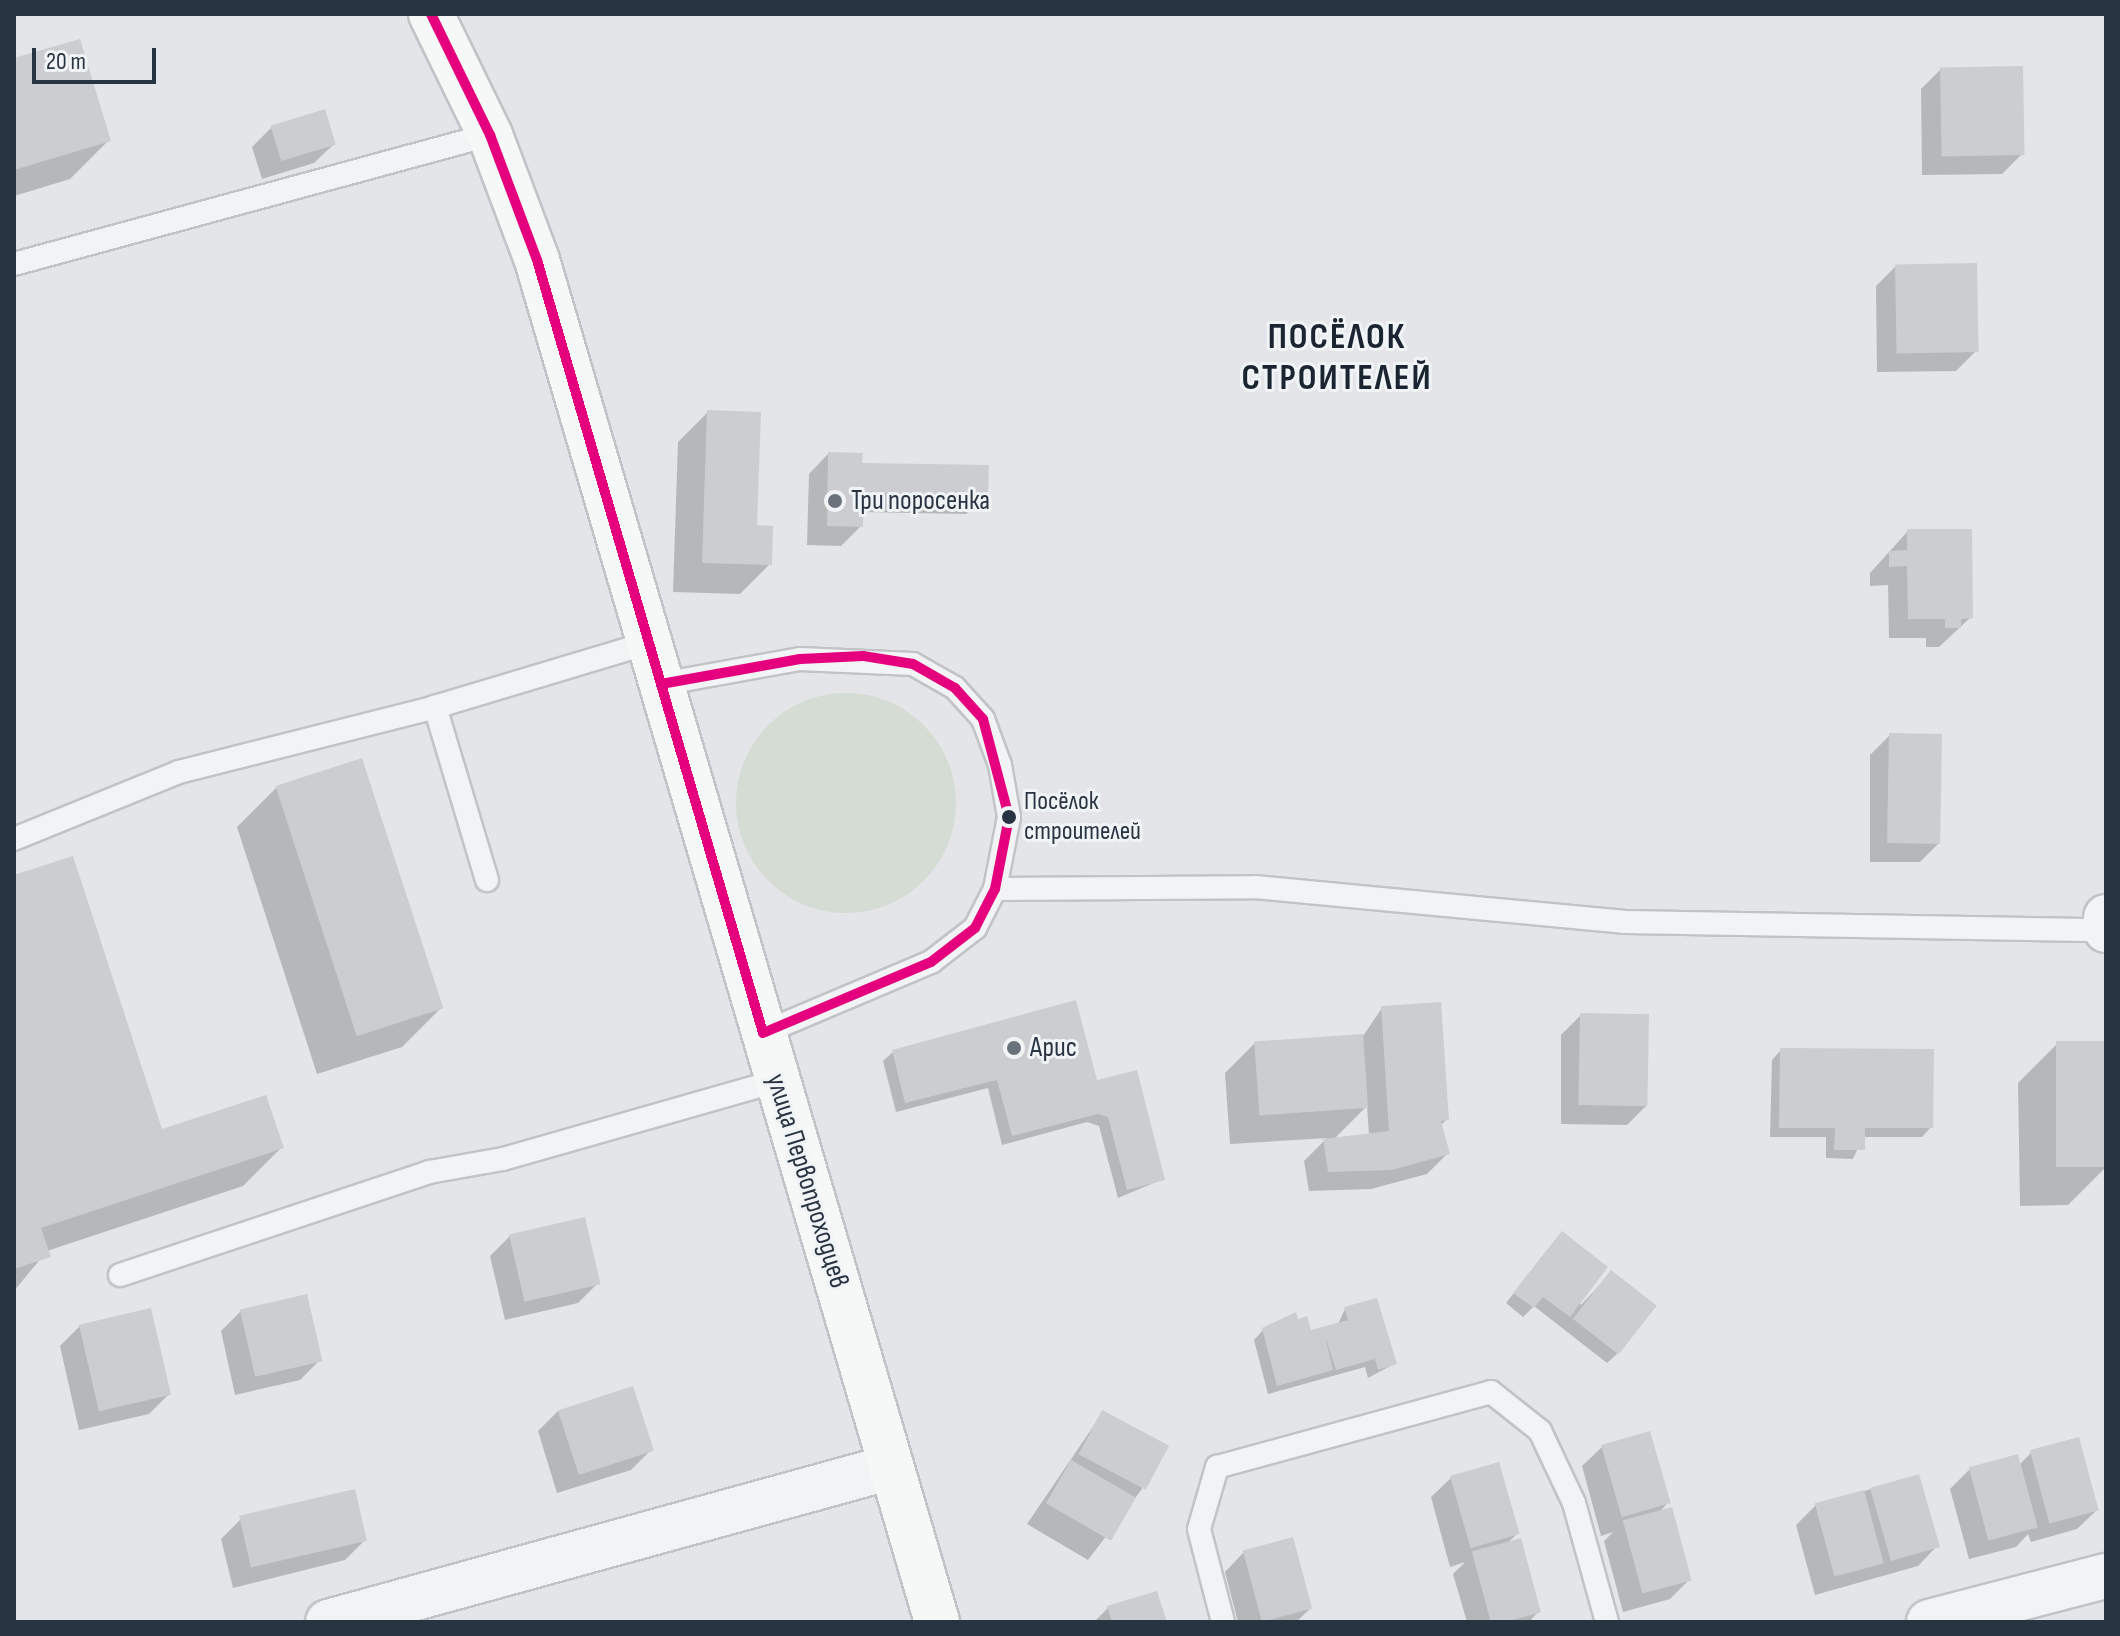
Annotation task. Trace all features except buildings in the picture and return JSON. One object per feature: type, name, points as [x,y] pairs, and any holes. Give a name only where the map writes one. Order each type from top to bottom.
[{"type":"street","name":"улица Первопроходцев","points":[[431,14],[490,135],[537,260],[937,1622]]},
{"type":"street","points":[[328,1622],[467,1606],[891,1467]]},
{"type":"street","points":[[1929,1622],[1999,1613],[2106,1576]]},
{"type":"lane","points":[[14,264],[490,135]]},
{"type":"lane","points":[[14,839],[179,772],[435,707],[648,643]]},
{"type":"lane","points":[[661,684],[800,659],[863,656],[913,664],[955,688],[983,719],[1000,765],[1009,817],[995,889],[975,928],[931,962],[763,1033]]},
{"type":"lane","points":[[435,707],[487,880]]},
{"type":"lane","points":[[995,889],[1255,887],[1623,922],[2105,926]]},
{"type":"lane","points":[[120,1275],[429,1172],[503,1159],[777,1081]]},
{"type":"lane","points":[[1223,1622],[1199,1529],[1217,1467],[1491,1392],[1540,1431],[1574,1503],[1607,1622]]},
{"type":"shaded area","points":[[846,693],[888,701],[924,725],[948,761],[956,803],[948,845],[924,881],[888,905],[846,913],[804,905],[768,881],[744,845],[736,803],[744,761],[768,725],[804,701]]},
{"type":"transit line","points":[[431,14],[490,135],[537,260],[763,1033],[931,962],[975,928],[995,889],[1009,817],[983,719],[955,688],[913,664],[863,656],[800,659],[661,684]]},
{"type":"place","name":"Три поросенка","points":[[835,501]]},
{"type":"place","name":"Посёлок строителей","points":[[1009,817]]},
{"type":"place","name":"Арис","points":[[1014,1048]]},
{"type":"district","name":"ПОСЁЛОК СТРОИТЕЛЕЙ","points":[[1337,358]]}]
